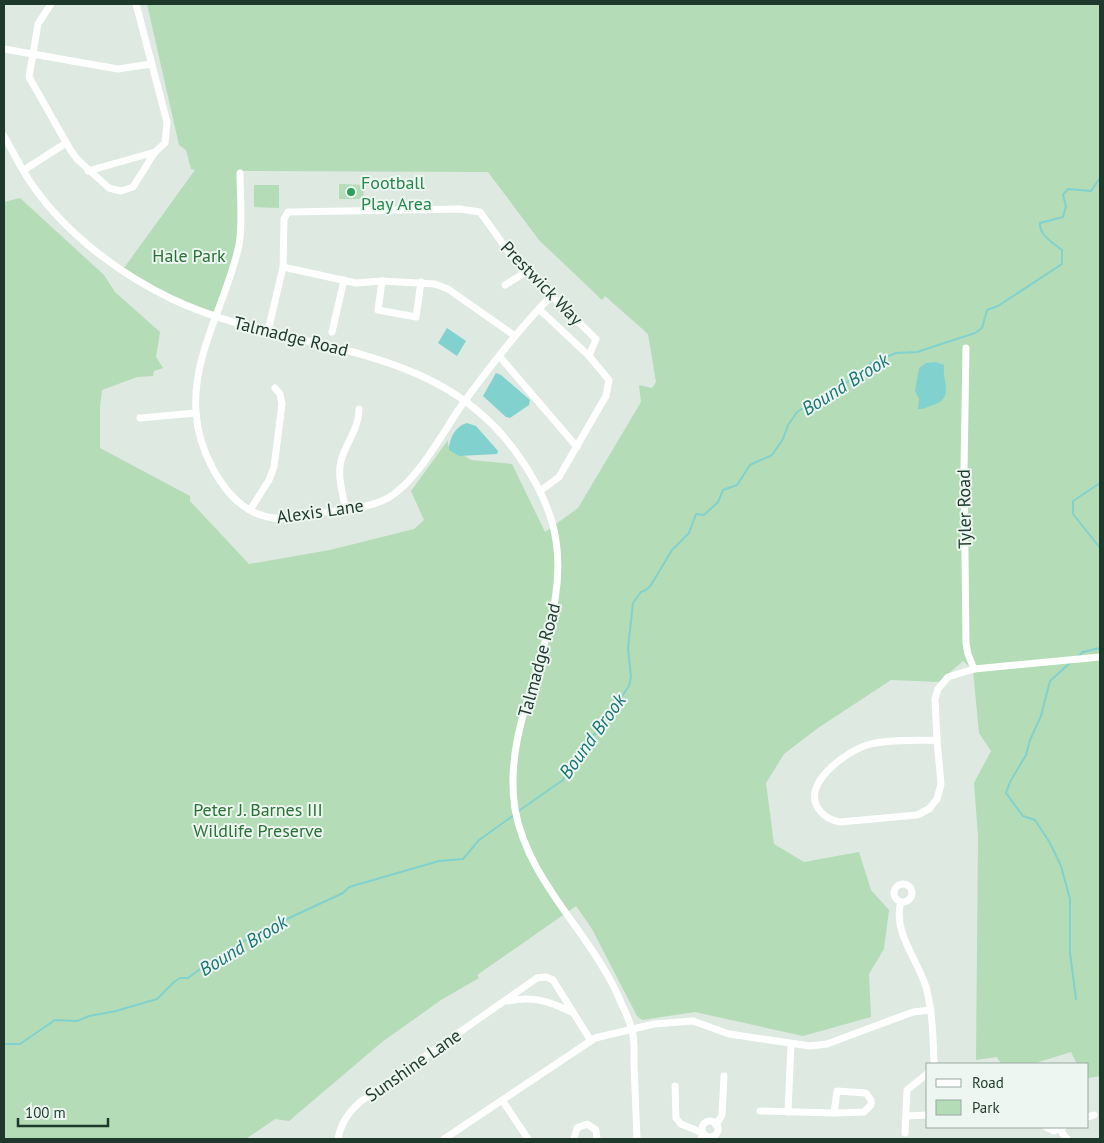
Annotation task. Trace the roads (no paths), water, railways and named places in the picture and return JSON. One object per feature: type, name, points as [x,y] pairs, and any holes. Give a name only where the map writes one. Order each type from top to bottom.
[{"type":"street","points":[[51,4],[38,24],[29,77],[70,151],[109,188],[121,191],[133,187],[155,152],[165,142],[167,122],[136,4]]},
{"type":"street","points":[[4,49],[118,69],[151,64]]},
{"type":"street","name":"Talmadge Road","points":[[4,136],[28,180],[44,201],[79,237],[101,255],[149,287],[192,308],[216,317],[393,363],[427,378],[465,401],[505,438],[524,463],[540,490],[552,521],[556,538],[556,599],[515,755],[513,788],[515,806],[524,842],[554,894],[605,968],[632,1031],[637,1139]]},
{"type":"street","points":[[24,170],[66,143]]},
{"type":"street","points":[[88,170],[155,152]]},
{"type":"street","name":"Alexis Lane","points":[[240,173],[239,243],[196,381],[196,413],[202,440],[213,466],[230,492],[250,510],[272,519],[284,520],[378,503],[393,495],[425,458],[465,401],[515,336],[551,296]]},
{"type":"street","name":"Prestwick Way","points":[[268,331],[283,267],[284,219],[288,212],[460,209],[484,214],[513,258],[596,338],[590,356]]},
{"type":"street","points":[[283,267],[356,283],[382,281],[421,282],[448,289],[515,336]]},
{"type":"street","points":[[505,285],[526,272]]},
{"type":"street","points":[[332,332],[344,280]]},
{"type":"street","points":[[382,281],[378,310],[416,317],[421,282]]},
{"type":"street","points":[[539,309],[590,356],[609,380],[606,396],[559,477],[540,490]]},
{"type":"street","name":"Tyler Road","points":[[966,348],[964,470],[966,643],[974,669]]},
{"type":"street","points":[[500,357],[577,447]]},
{"type":"street","points":[[250,510],[269,480],[274,467],[282,404],[280,394],[275,388]]},
{"type":"street","points":[[346,508],[341,481],[341,462],[357,427],[359,408]]},
{"type":"street","points":[[140,418],[196,413]]},
{"type":"street","points":[[937,740],[872,744],[855,751],[820,779],[815,800],[821,812],[840,822],[917,815],[929,809],[940,793],[935,699],[938,689],[948,677],[974,669],[1100,657]]},
{"type":"street","points":[[901,902],[898,920],[919,968],[931,1010],[935,1036],[934,1063]]},
{"type":"street","name":"Sunshine Lane","points":[[338,1139],[342,1123],[350,1111],[360,1102],[537,978],[546,977],[553,980],[591,1041]]},
{"type":"street","name":"Sunshine Lane","points":[[503,1002],[538,998],[573,1013]]},
{"type":"street","points":[[444,1139],[591,1041],[654,1024],[693,1021],[728,1034],[791,1044],[827,1044],[914,1012],[931,1010]]},
{"type":"street","points":[[788,1112],[791,1044]]},
{"type":"street","points":[[905,1133],[907,1090],[926,1075]]},
{"type":"street","points":[[675,1086],[674,1114],[676,1118],[681,1124],[702,1136],[714,1135],[717,1132],[716,1125],[722,1114],[724,1076]]},
{"type":"street","points":[[760,1111],[834,1113],[864,1112],[869,1109],[871,1100],[866,1093],[837,1091],[834,1113]]},
{"type":"street","points":[[502,1100],[528,1139]]},
{"type":"street","points":[[906,1116],[926,1115]]},
{"type":"street","points":[[702,1136],[705,1123],[709,1122],[716,1125]]},
{"type":"street","points":[[574,1139],[577,1128],[587,1124],[596,1130],[597,1139]]},
{"type":"street","points":[[1047,1128],[1051,1131],[1058,1128]]},
{"type":"water","points":[[447,328],[466,341],[457,356],[438,343]]},
{"type":"water","points":[[936,362],[944,365],[945,395],[938,403],[918,409],[919,399],[915,391],[919,368],[926,363]]},
{"type":"water","points":[[496,373],[501,375],[530,400],[529,405],[510,418],[506,417],[483,396]]},
{"type":"water","points":[[467,423],[476,426],[498,451],[497,454],[459,456],[449,450],[450,442],[456,430]]},
{"type":"waterway","name":"Bound Brook","points":[[517,812],[563,780],[578,750],[597,732],[629,686],[631,677],[628,648],[633,603],[641,592],[651,585],[672,550],[689,533],[696,514],[704,515],[718,502],[723,490],[737,485],[750,465],[772,455],[797,412],[849,381],[871,363],[896,353],[917,352],[975,333],[982,328],[987,310],[998,306],[1062,264],[1062,250],[1044,235],[1040,223],[1063,217],[1066,206],[1063,195],[1068,189],[1091,191],[1100,178]]},
{"type":"waterway","points":[[1100,483],[1073,501],[1073,514],[1100,548]]},
{"type":"waterway","points":[[1077,657],[1083,652],[1100,648]]},
{"type":"waterway","points":[[1070,663],[1050,681],[1041,716],[1030,740],[1026,755],[1010,782],[1006,793],[1023,816],[1035,820],[1050,843],[1061,866],[1070,899],[1070,953],[1076,999]]},
{"type":"waterway","name":"Bound Brook","points":[[4,1044],[20,1044],[55,1020],[77,1021],[89,1016],[116,1011],[157,999],[180,978],[188,978],[211,961],[261,931],[343,893],[349,887],[439,861],[463,859],[479,840],[514,815]]},
{"type":"place","name":"Football Play Area","points":[[351,192]]},
{"type":"park label","name":"Hale Park","points":[[189,255]]},
{"type":"park label","name":"Peter J. Barnes III Wildlife Preserve","points":[[258,820]]}]
